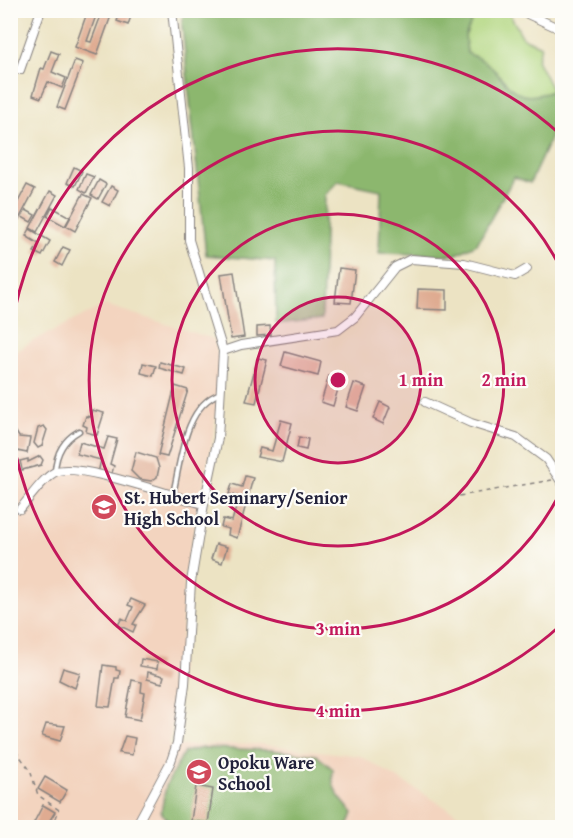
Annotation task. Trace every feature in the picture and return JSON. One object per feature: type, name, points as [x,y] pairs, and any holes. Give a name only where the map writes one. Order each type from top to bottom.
[{"type":"street","points":[[20,70],[41,10]]},
{"type":"street","points":[[135,828],[171,761],[177,743],[185,684],[191,582],[218,438],[223,351],[189,240],[189,168],[172,10]]},
{"type":"street","points":[[519,10],[562,30]]},
{"type":"street","points":[[223,351],[241,345],[338,330],[348,324],[395,267],[411,259],[464,263],[515,276],[527,269]]},
{"type":"street","points":[[425,402],[471,423],[516,437],[546,459],[561,481]]},
{"type":"street","points":[[20,509],[55,472],[68,469],[204,504]]},
{"type":"lane","points":[[173,495],[186,439],[198,409],[209,397],[221,393]]},
{"type":"lane","points":[[55,472],[56,457],[68,437],[79,430]]},
{"type":"path","points":[[459,496],[561,481]]},
{"type":"path","points":[[10,743],[30,770],[38,795],[59,810],[52,828]]},
{"type":"shaded area","name":"St. Hubert Seminary/Senior High School","points":[[105,305],[214,339],[222,371],[212,443],[185,572],[179,684],[169,746],[259,744],[360,756],[469,821],[494,827],[11,827],[10,356],[29,343]]},
{"type":"green space","points":[[184,11],[476,11],[465,36],[467,53],[489,65],[517,93],[531,96],[553,91],[562,113],[530,183],[514,177],[477,244],[455,255],[379,253],[381,190],[338,181],[325,195],[322,319],[276,324],[275,261],[206,255],[182,25]]},
{"type":"green space","points":[[476,11],[508,11],[523,38],[541,46],[537,60],[553,91],[531,96],[518,93],[489,65],[467,53],[465,36]]},
{"type":"green space","points":[[203,748],[270,750],[316,755],[333,769],[335,788],[353,813],[348,827],[174,828],[161,812],[166,786],[184,752]]},
{"type":"building","points":[[88,10],[98,10],[87,41],[91,42],[103,10],[113,10],[97,55],[75,47]]},
{"type":"building","points":[[121,10],[133,10],[128,25],[117,21]]},
{"type":"building","points":[[51,51],[59,54],[52,72],[66,78],[62,88],[48,82],[41,98],[33,95],[41,68],[44,69]]},
{"type":"building","points":[[75,60],[83,63],[65,110],[57,107]]},
{"type":"building","points":[[74,167],[82,171],[75,186],[67,183]]},
{"type":"building","points":[[86,174],[94,177],[86,193],[79,189]]},
{"type":"building","points":[[99,180],[106,184],[98,199],[91,195]]},
{"type":"building","points":[[27,185],[35,189],[10,236],[10,217]]},
{"type":"building","points":[[111,186],[118,190],[110,206],[102,202]]},
{"type":"building","points":[[50,191],[57,195],[37,232],[30,228]]},
{"type":"building","points":[[83,194],[92,198],[75,231],[66,226]]},
{"type":"building","points":[[52,207],[70,217],[65,226],[47,216]]},
{"type":"building","points":[[26,210],[35,215],[31,222],[22,217]]},
{"type":"building","points":[[30,229],[50,241],[42,256],[34,252],[39,244],[26,236]]},
{"type":"building","points":[[63,247],[70,250],[62,266],[55,262]]},
{"type":"building","points":[[339,268],[355,270],[351,303],[335,302]]},
{"type":"building","points":[[234,272],[244,337],[231,339],[221,274]]},
{"type":"building","points":[[418,289],[447,290],[447,310],[417,309]]},
{"type":"building","points":[[270,326],[271,335],[257,336],[257,327]]},
{"type":"building","points":[[285,352],[321,362],[318,376],[281,366]]},
{"type":"building","points":[[258,358],[267,360],[256,403],[246,401]]},
{"type":"building","points":[[160,362],[186,369],[184,375],[159,368]]},
{"type":"building","points":[[143,363],[156,366],[153,376],[141,373]]},
{"type":"building","points":[[329,376],[341,379],[333,406],[321,402]]},
{"type":"building","points":[[354,383],[366,387],[358,411],[346,407]]},
{"type":"building","points":[[175,386],[188,390],[167,457],[158,455]]},
{"type":"building","points":[[380,402],[390,407],[383,424],[373,419]]},
{"type":"building","points":[[92,410],[104,413],[97,435],[86,432],[87,427],[83,425],[86,416],[90,417]]},
{"type":"building","points":[[281,420],[292,423],[282,462],[257,457],[260,448],[272,451]]},
{"type":"building","points":[[44,426],[47,430],[42,446],[38,448],[34,443],[38,428]]},
{"type":"building","points":[[16,432],[19,437],[30,438],[27,453],[17,451],[16,455],[10,457],[10,435]]},
{"type":"building","points":[[108,437],[117,439],[110,464],[114,466],[111,476],[98,473],[101,460],[77,454],[80,442],[104,449]]},
{"type":"building","points":[[299,437],[308,439],[306,450],[297,448]]},
{"type":"building","points":[[136,452],[156,458],[159,468],[157,477],[151,481],[139,479],[131,471]]},
{"type":"building","points":[[40,456],[43,460],[41,465],[22,470],[20,461],[28,459],[28,462]]},
{"type":"building","points":[[245,476],[253,478],[237,538],[228,535],[229,529],[221,527],[223,519],[232,521],[239,497],[229,494],[232,484],[242,487]]},
{"type":"building","points":[[216,544],[227,547],[222,563],[211,559]]},
{"type":"building","points":[[131,599],[145,605],[133,624],[136,625],[133,632],[118,625],[122,618],[127,621],[133,607],[128,605]]},
{"type":"building","points":[[141,659],[158,662],[157,669],[140,666]]},
{"type":"building","points":[[103,665],[116,667],[116,670],[120,671],[119,678],[115,678],[110,707],[98,706]]},
{"type":"building","points":[[63,668],[80,673],[75,688],[59,680]]},
{"type":"building","points":[[148,672],[164,676],[162,683],[147,679]]},
{"type":"building","points":[[132,680],[142,682],[141,692],[145,693],[140,720],[125,717]]},
{"type":"building","points":[[46,724],[65,726],[60,741],[42,736]]},
{"type":"building","points":[[125,736],[135,738],[132,755],[119,753]]},
{"type":"building","points":[[45,777],[67,790],[60,802],[38,789]]},
{"type":"building","points":[[196,786],[213,789],[208,823],[191,821]]},
{"type":"building","points":[[43,805],[55,812],[45,828],[31,828]]},
{"type":"place","name":"St. Hubert Seminary/Senior High School","points":[[104,507]]},
{"type":"place","name":"Opoku Ware School","points":[[199,772]]}]
